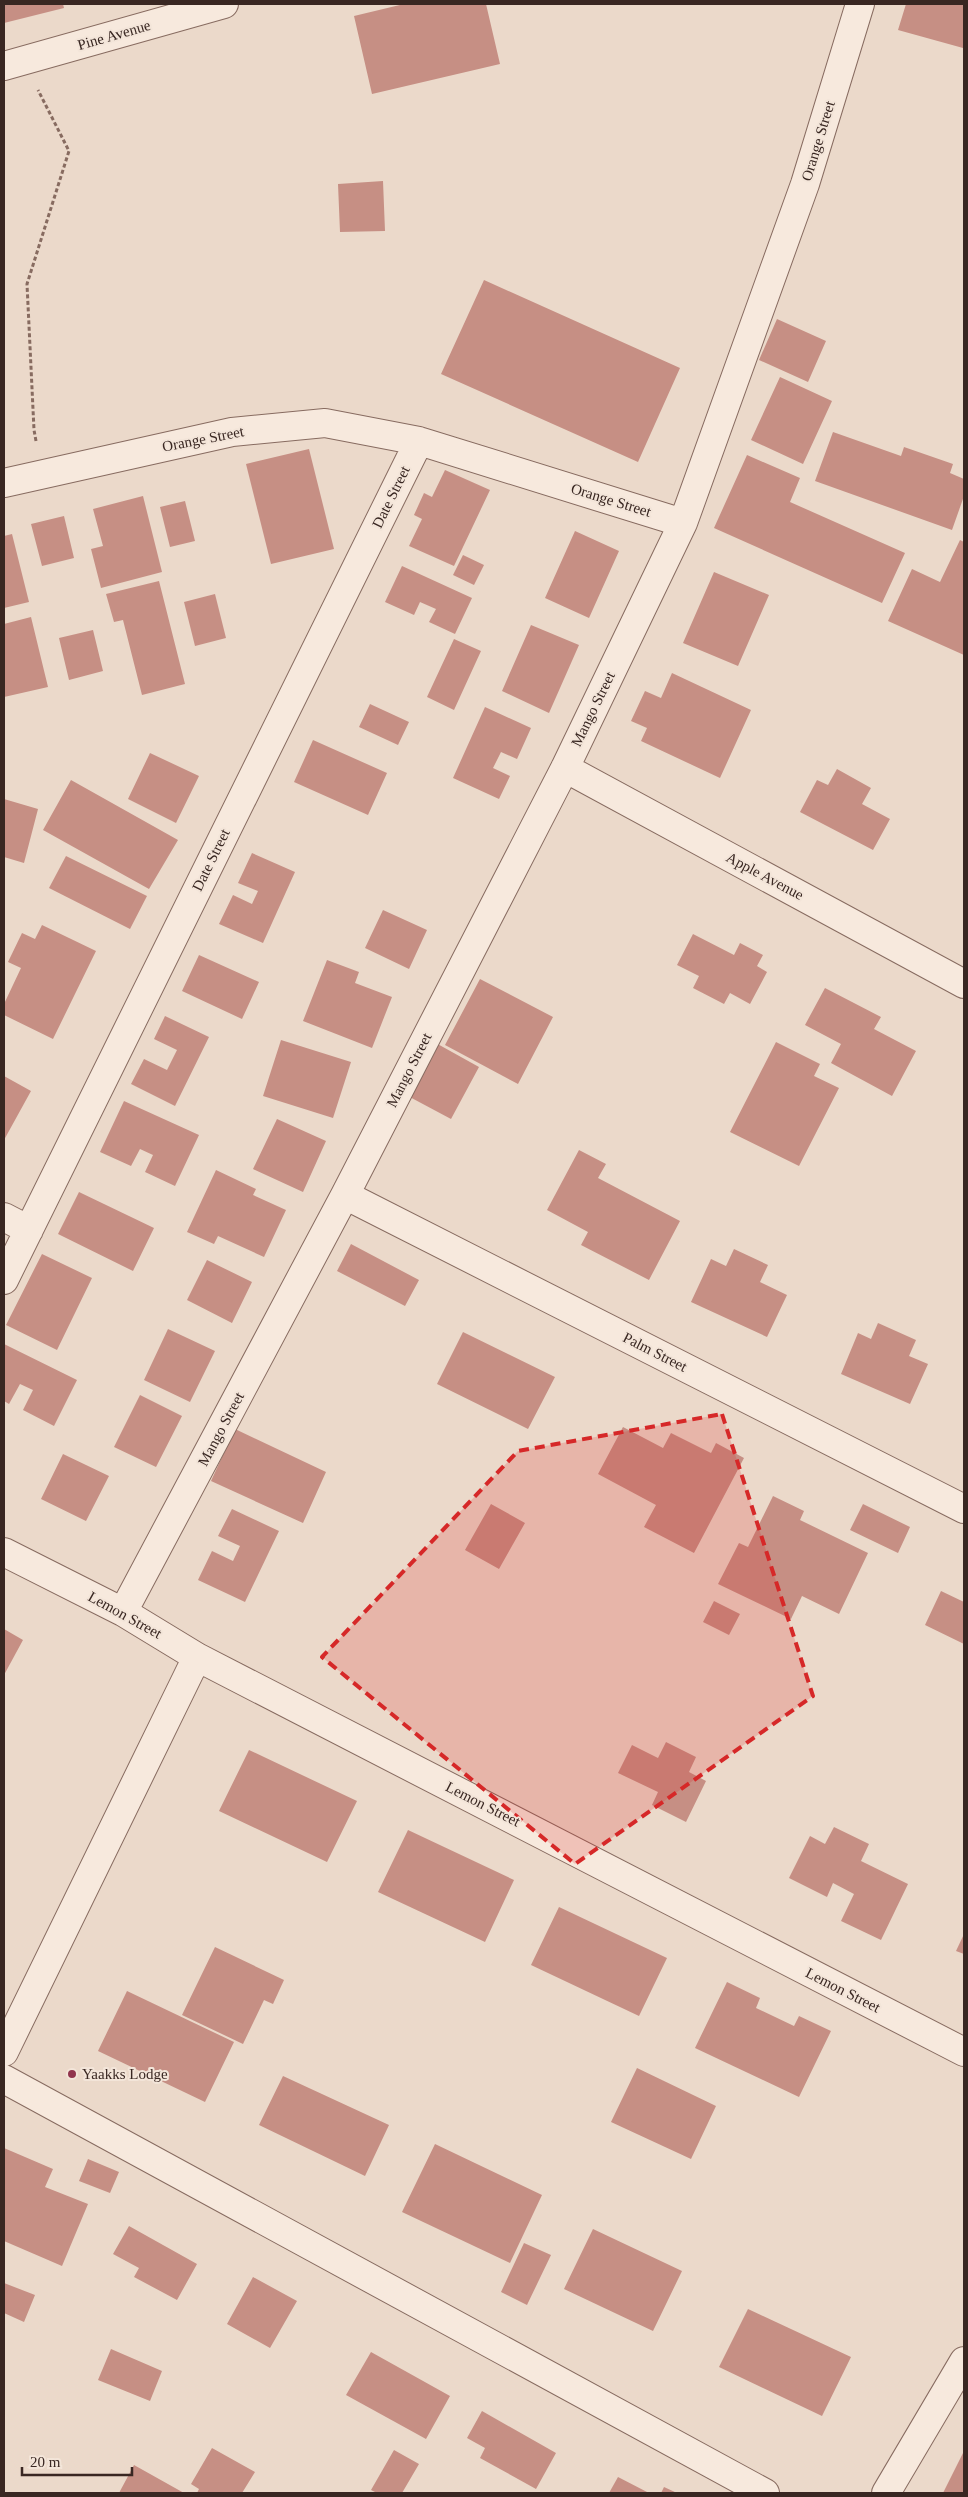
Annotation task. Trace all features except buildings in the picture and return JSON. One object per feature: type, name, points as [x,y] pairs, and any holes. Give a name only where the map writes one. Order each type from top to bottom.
[{"type":"street","name":"Pine Avenue","points":[[13,63],[224,4]]},
{"type":"street","name":"Orange Street","points":[[4,483],[232,432],[325,423],[419,441],[683,523],[805,184],[860,4]]},
{"type":"street","name":"Date Street","points":[[4,1280],[419,441]]},
{"type":"street","name":"Mango Street","points":[[124,1612],[345,1195],[565,768],[683,523]]},
{"type":"street","name":"Apple Avenue","points":[[565,768],[964,984]]},
{"type":"street","name":"Palm Street","points":[[345,1195],[964,1509]]},
{"type":"street","points":[[4,1217],[29,1230]]},
{"type":"street","name":"Lemon Street","points":[[4,1552],[124,1612],[197,1657],[964,2052]]},
{"type":"street","points":[[4,2052],[197,1657]]},
{"type":"street","points":[[4,2079],[765,2493]]},
{"type":"street","points":[[886,2493],[964,2361]]},
{"type":"path","points":[[13,63],[70,151],[27,284],[34,430],[44,473]]},
{"type":"highlighted area","points":[[722,1414],[813,1696],[575,1864],[322,1657],[518,1451]]},
{"type":"place","name":"Yaakks Lodge","points":[[72,2074]]}]
